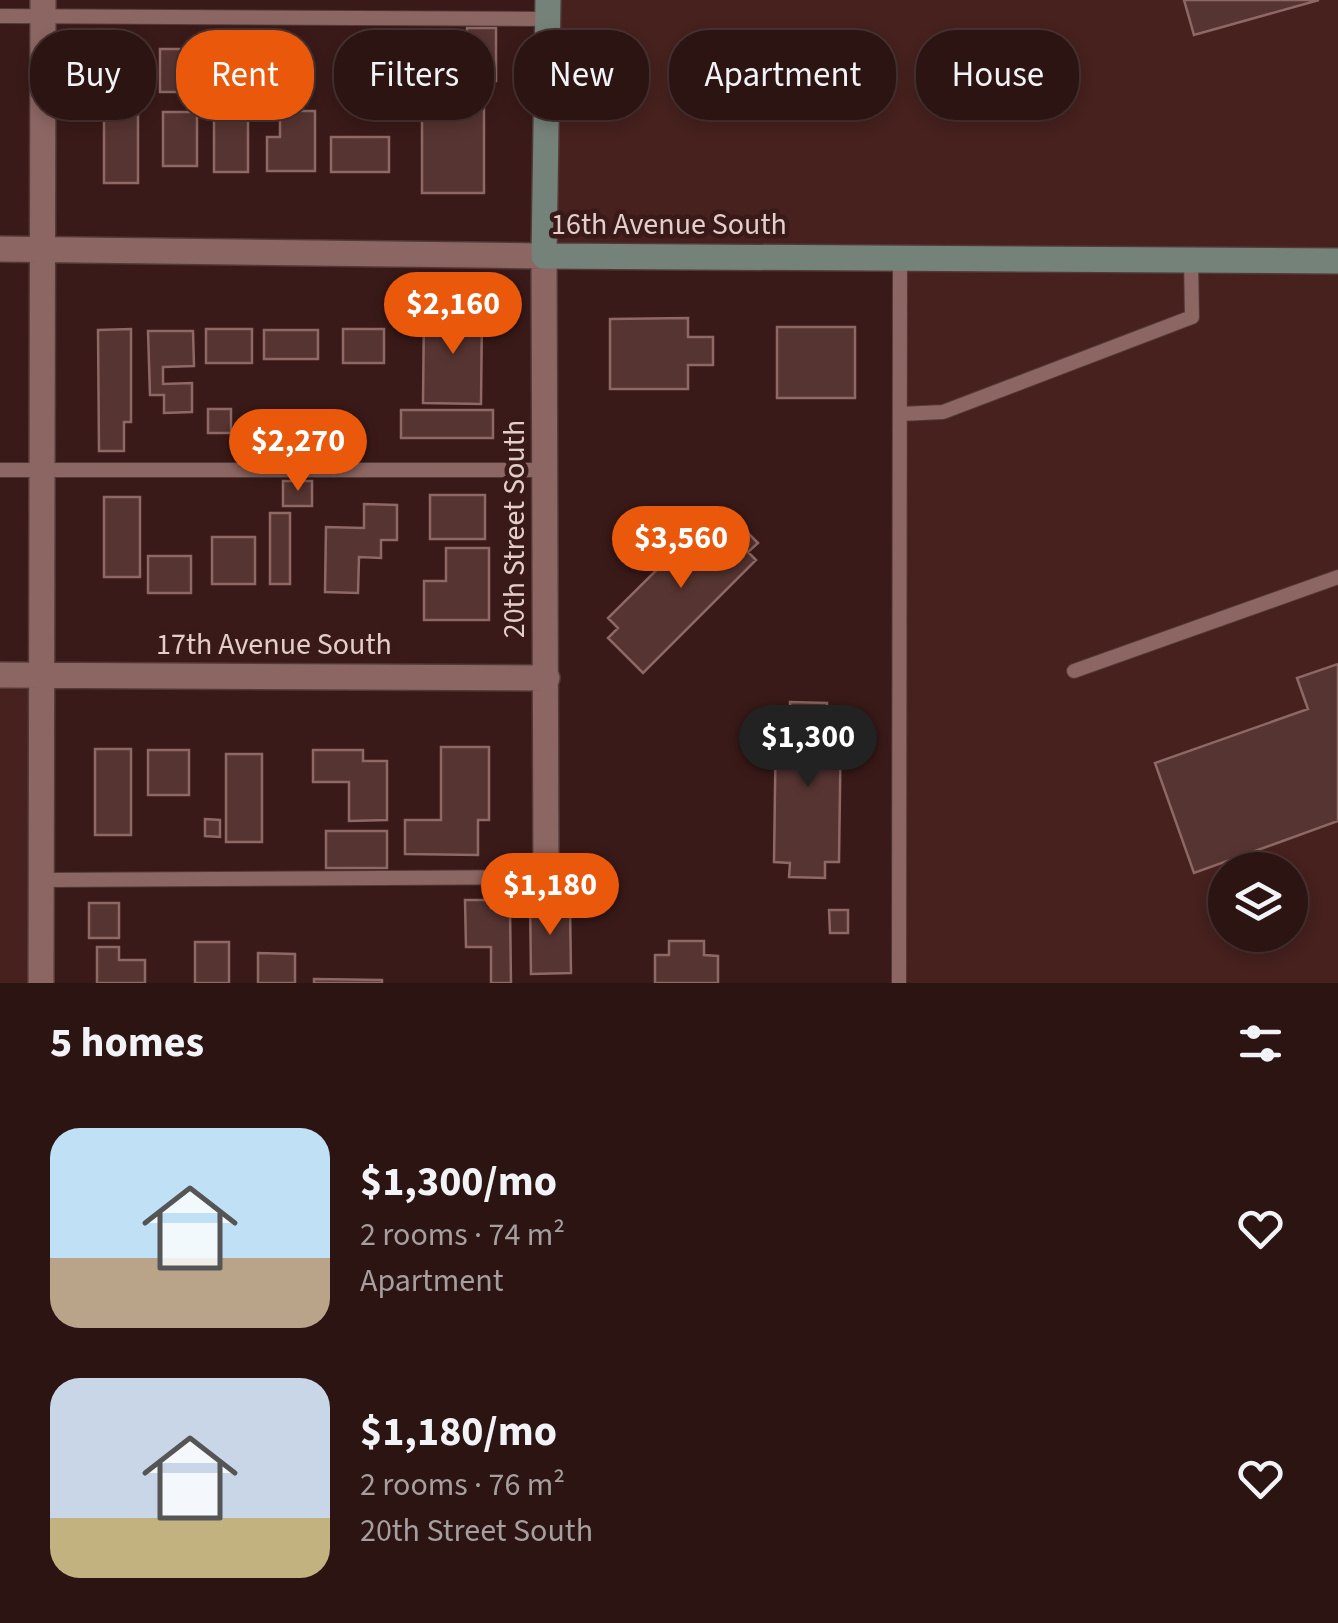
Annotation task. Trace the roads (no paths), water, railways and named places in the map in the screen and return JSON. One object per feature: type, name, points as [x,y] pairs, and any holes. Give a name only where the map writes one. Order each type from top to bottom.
[{"type":"street","points":[[41,983],[43,8]]},
{"type":"street","name":"20th Street South","points":[[546,877],[544,256],[548,10]]},
{"type":"street","name":"16th Avenue South","points":[[0,249],[1338,262]]},
{"type":"street","name":"17th Avenue South","points":[[0,674],[547,678]]},
{"type":"lane","points":[[0,16],[43,8],[548,10]]},
{"type":"lane","points":[[899,983],[900,258]]},
{"type":"lane","points":[[900,414],[943,412],[1192,316],[1191,260]]},
{"type":"lane","points":[[0,470],[547,470]]},
{"type":"lane","points":[[1074,671],[1338,577]]},
{"type":"lane","points":[[42,880],[546,877]]}]
